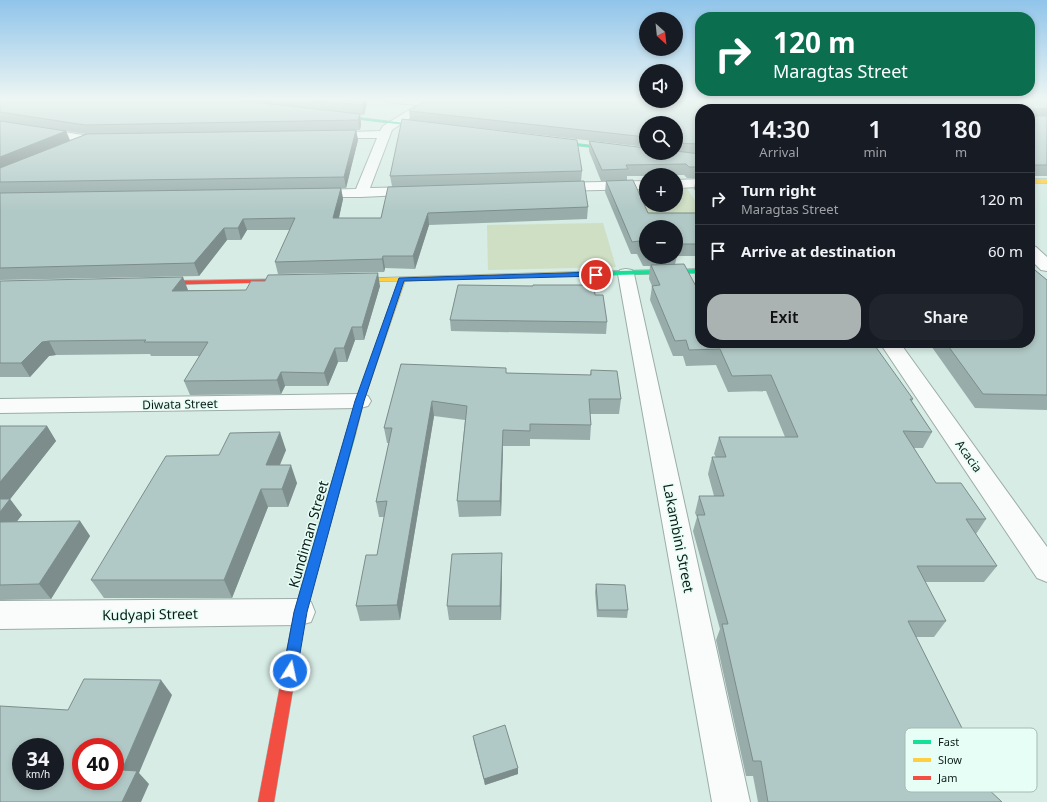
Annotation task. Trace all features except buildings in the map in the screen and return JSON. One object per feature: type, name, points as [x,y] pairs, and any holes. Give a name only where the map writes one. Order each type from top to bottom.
[{"type":"street","points":[[73,136],[89,139],[121,139]]},
{"type":"street","points":[[361,193],[383,136]]},
{"type":"street","points":[[68,148],[89,139]]},
{"type":"street","points":[[536,140],[639,152]]},
{"type":"street","points":[[1035,181],[1047,181]]},
{"type":"street","points":[[683,184],[695,183]]},
{"type":"street","points":[[544,187],[639,185]]},
{"type":"street","points":[[298,194],[429,191]]},
{"type":"street","points":[[1035,254],[1046,264]]},
{"type":"street","points":[[339,280],[695,271]]},
{"type":"street","name":"Lakambini Street","points":[[626,274],[731,802]]},
{"type":"street","name":"Kundiman Street","points":[[266,802],[300,612],[360,401],[402,279]]},
{"type":"street","points":[[143,283],[292,281]]},
{"type":"street","name":"Acacia","points":[[893,348],[1047,570]]},
{"type":"street","name":"Diwata Street","points":[[0,406],[360,401]]},
{"type":"street","name":"Kudyapi Street","points":[[0,615],[300,612]]},
{"type":"green space","points":[[683,188],[687,188],[695,200],[695,222],[683,222],[683,220],[639,220],[624,190],[639,189],[639,212],[683,212]]},
{"type":"green space","points":[[603,223],[616,267],[488,270],[487,225]]},
{"type":"traffic: fast","points":[[548,141],[639,152]]},
{"type":"traffic: fast","points":[[571,274],[695,271]]},
{"type":"traffic: fast","points":[[300,612],[351,433]]},
{"type":"traffic: slow","points":[[1035,181],[1047,181]]},
{"type":"traffic: slow","points":[[349,280],[571,274]]},
{"type":"traffic: slow","points":[[351,433],[360,401],[402,279]]},
{"type":"traffic: jam","points":[[155,283],[281,281]]},
{"type":"traffic: jam","points":[[266,802],[300,612]]},
{"type":"route","points":[[290,671],[300,612],[360,401],[402,279],[596,275]]}]
